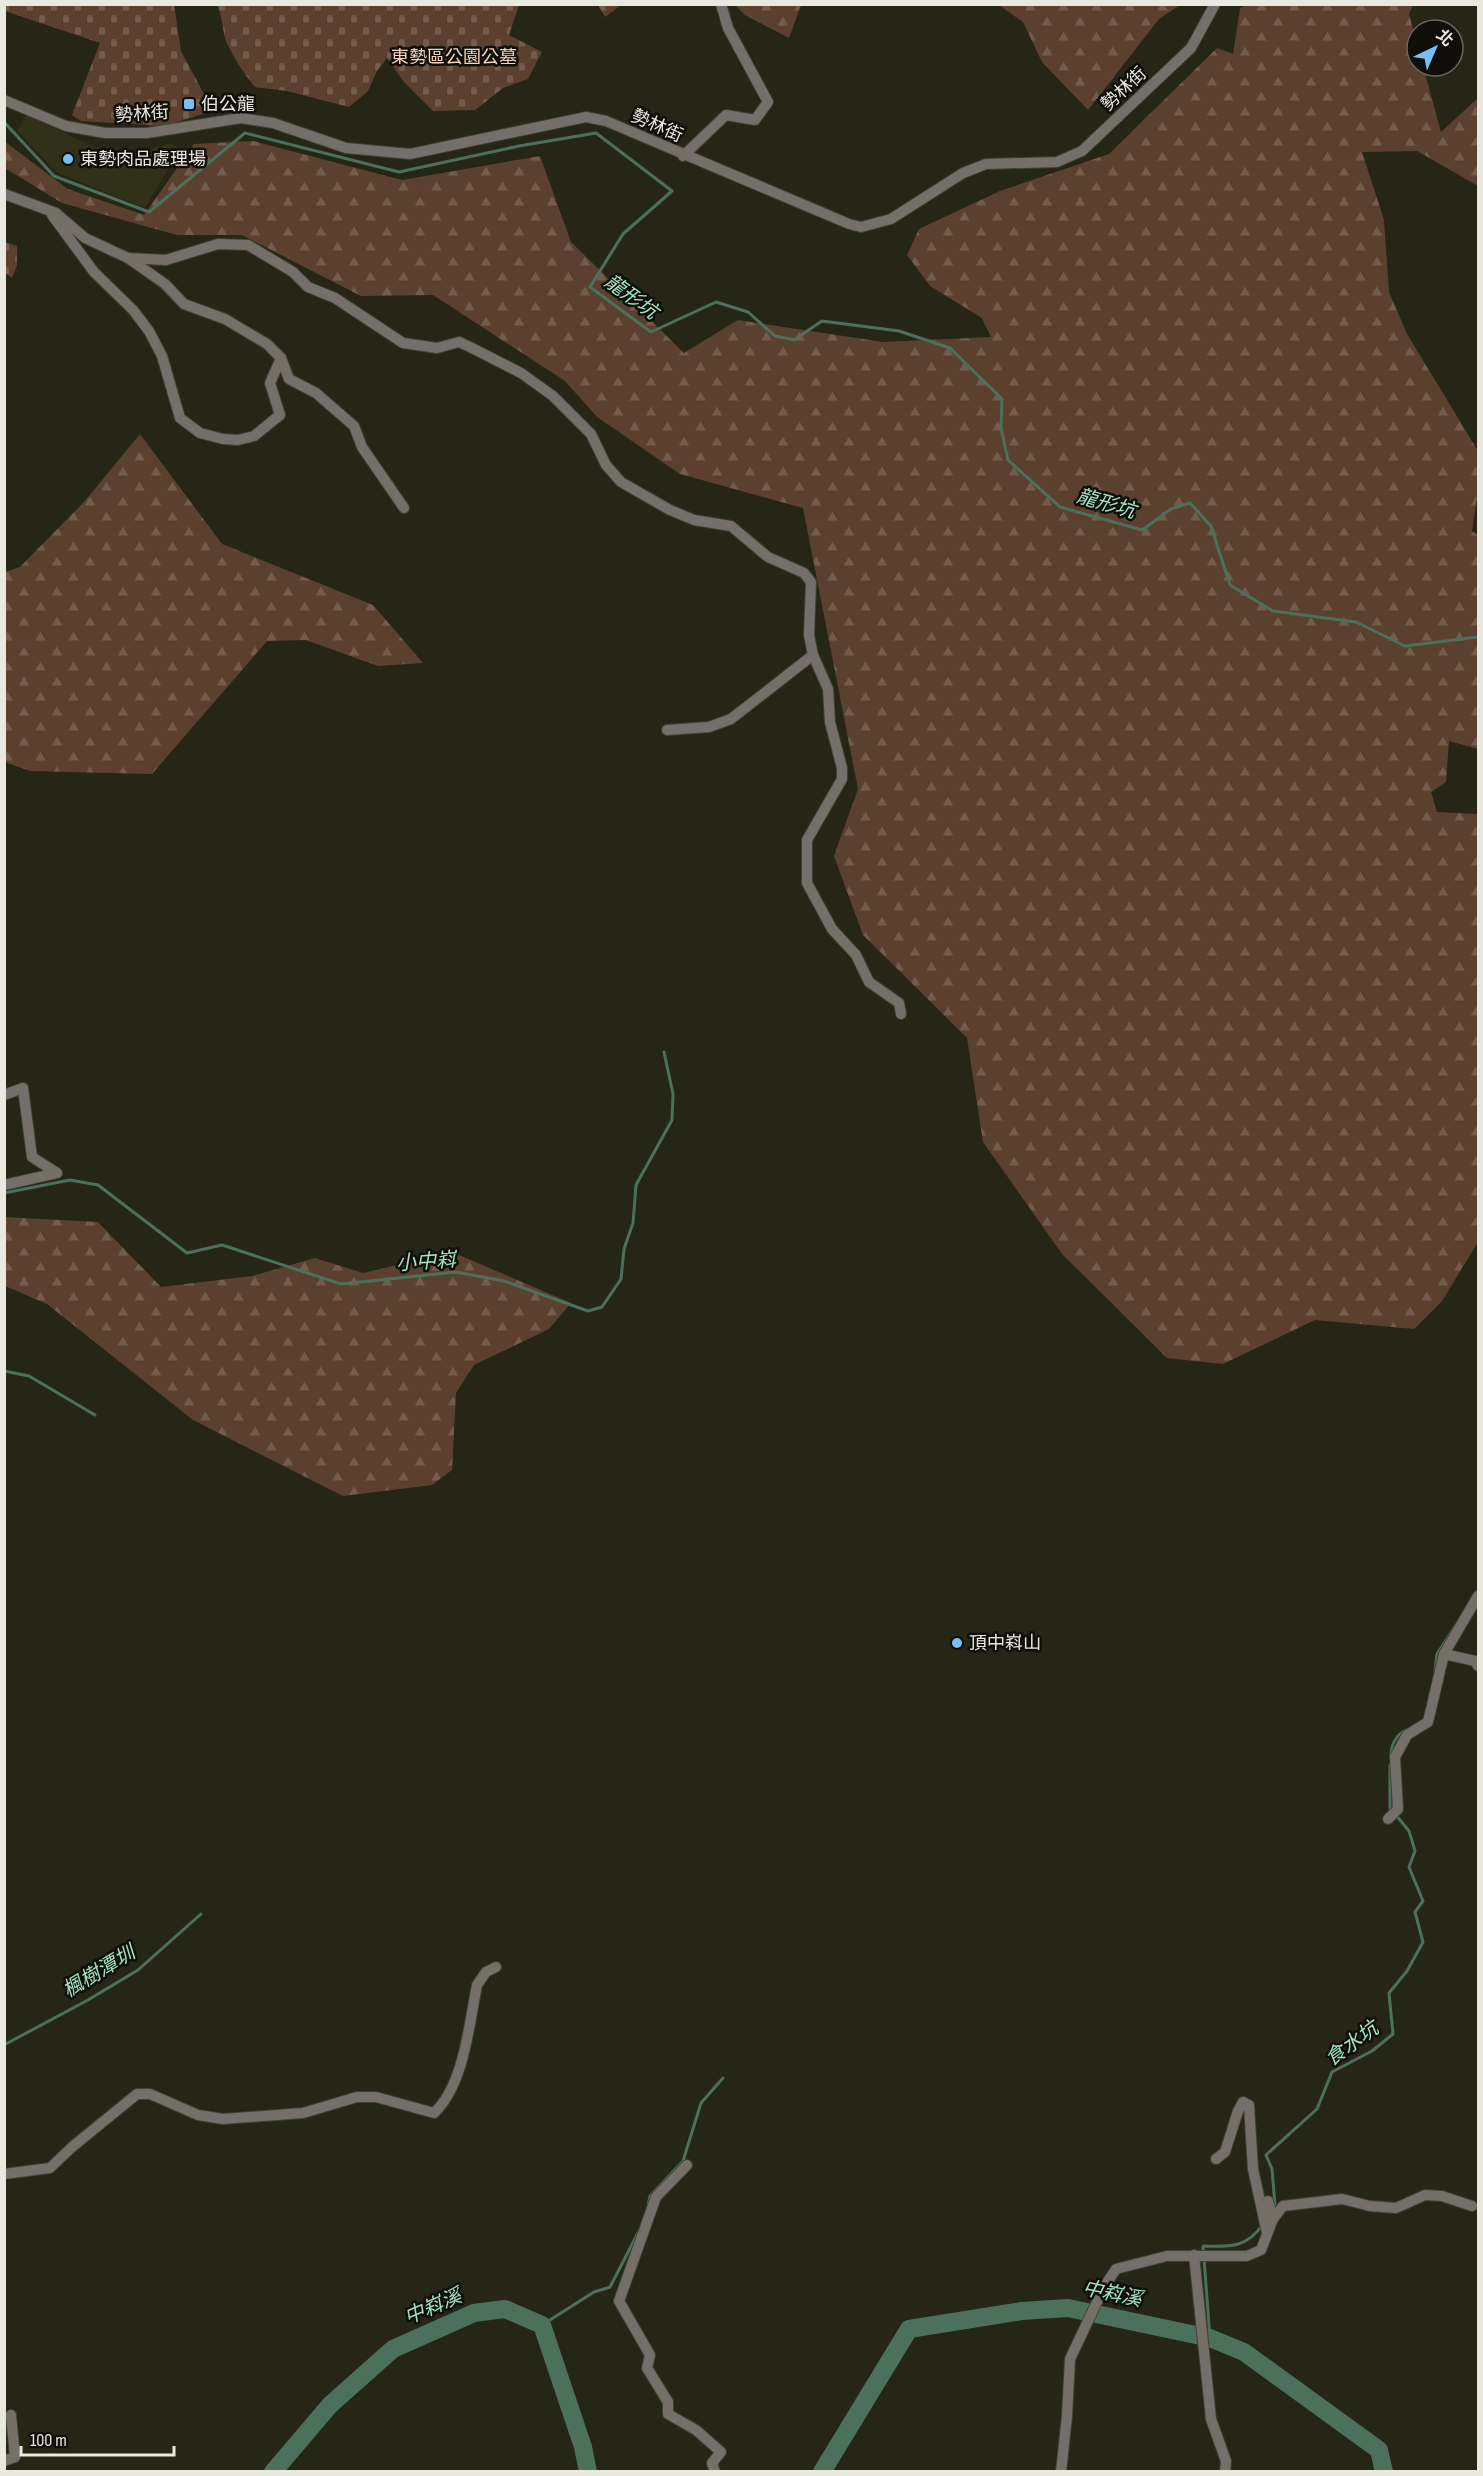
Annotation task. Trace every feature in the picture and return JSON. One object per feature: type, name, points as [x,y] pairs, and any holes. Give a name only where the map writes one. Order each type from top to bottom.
[{"type":"street","points":[[683,156],[726,115],[755,120],[768,102],[728,27],[721,4]]},
{"type":"street","name":"勢林街","points":[[4,100],[66,126],[105,133],[147,133],[241,118],[273,123],[346,148],[410,154],[586,117],[606,121],[683,156],[861,227],[891,219],[963,173],[986,164],[1057,162],[1082,151],[1191,48],[1215,4]]},
{"type":"street","points":[[4,194],[56,213],[86,238],[128,258],[165,284],[184,304],[225,319],[267,344],[281,358],[289,379],[316,393],[354,426],[362,447],[404,508]]},
{"type":"street","points":[[46,208],[94,272],[134,310],[149,331],[162,356],[180,418],[200,433],[238,440],[254,436],[272,424],[280,415],[270,383],[281,358]]},
{"type":"street","points":[[128,258],[166,260],[218,244],[248,245],[293,272],[308,287],[335,298],[403,343],[437,348],[459,342],[521,374],[553,396],[591,434],[606,465],[621,482],[670,510],[694,520],[731,526],[768,557],[804,573],[811,582],[809,635],[813,655],[828,689],[830,722],[842,768],[842,779],[807,840],[807,883],[832,929],[856,955],[869,982],[899,1003],[901,1014]]},
{"type":"street","points":[[667,729],[709,727],[731,718],[813,655]]},
{"type":"street","points":[[4,1095],[23,1088],[32,1157],[57,1173],[4,1185]]},
{"type":"street","points":[[1388,1819],[1398,1809],[1395,1757],[1407,1735],[1428,1722],[1444,1654],[1479,1596]]},
{"type":"street","points":[[1444,1654],[1475,1661],[1479,1666]]},
{"type":"street","points":[[4,2174],[50,2168],[137,2094],[150,2094],[198,2115],[223,2119],[303,2113],[357,2097],[376,2097],[434,2113],[442,2105],[454,2084],[477,1985],[486,1972],[496,1968]]},
{"type":"street","points":[[1216,2159],[1225,2152],[1243,2102],[1249,2104],[1253,2169],[1267,2233]]},
{"type":"street","points":[[687,2165],[656,2198],[619,2301],[650,2355],[647,2368],[668,2402],[668,2414],[696,2430],[721,2452],[712,2463],[715,2472]]},
{"type":"street","points":[[1061,2472],[1070,2359],[1104,2287],[1116,2269],[1167,2256],[1247,2256],[1261,2250],[1273,2217],[1283,2206],[1342,2199],[1370,2206],[1396,2208],[1425,2195],[1442,2196],[1472,2206]]},
{"type":"street","points":[[1268,2201],[1273,2217]]},
{"type":"street","points":[[1194,2255],[1211,2419],[1226,2461],[1225,2472]]},
{"type":"street","points":[[4,2461],[15,2457],[10,2415]]},
{"type":"shaded area","name":"東勢肉品處理場","points":[[26,115],[94,147],[130,151],[150,149],[170,143],[180,149],[145,208],[56,172],[17,130]]},
{"type":"green space","points":[[5,4],[174,5],[181,51],[213,111],[164,126],[81,121],[72,115],[100,43],[5,11]]},
{"type":"green space","name":"東勢區公園公墓","points":[[217,5],[519,5],[509,35],[542,52],[528,79],[503,88],[475,110],[433,111],[404,82],[387,58],[377,71],[368,91],[349,107],[287,91],[255,87],[227,44]]},
{"type":"green space","points":[[598,5],[621,5],[605,17]]},
{"type":"green space","points":[[735,5],[801,5],[789,38],[745,15]]},
{"type":"green space","points":[[999,5],[1180,5],[1159,19],[1088,110],[1042,62],[1023,22]]},
{"type":"green space","points":[[1247,5],[1413,5],[1409,14],[1410,18],[1405,18],[1405,78],[1426,78],[1441,132],[1478,98],[1478,186],[1417,151],[1362,152],[1384,220],[1389,292],[1407,334],[1478,451],[1478,491],[1472,531],[1478,535],[1478,749],[1449,741],[1446,782],[1431,792],[1437,812],[1478,814],[1478,1242],[1442,1301],[1414,1329],[1315,1320],[1223,1364],[1167,1358],[1062,1254],[983,1142],[967,1038],[863,935],[834,856],[858,789],[803,508],[680,474],[597,417],[565,381],[433,295],[361,296],[242,235],[177,235],[62,203],[5,168],[4,141],[68,189],[144,215],[194,144],[253,141],[402,180],[540,156],[571,242],[684,353],[738,320],[883,342],[991,337],[982,318],[930,286],[907,255],[919,229],[1000,191],[1109,154],[1217,48],[1233,54],[1240,8]]},
{"type":"green space","points":[[5,242],[17,246],[17,265],[12,278],[5,273]]},
{"type":"green space","points":[[140,434],[222,544],[373,605],[423,663],[378,666],[306,640],[267,641],[152,774],[30,771],[5,762],[5,572],[20,567],[84,502]]},
{"type":"green space","points":[[5,1217],[98,1222],[161,1287],[252,1276],[315,1258],[363,1273],[452,1252],[571,1303],[549,1329],[474,1365],[456,1393],[452,1470],[432,1485],[343,1496],[193,1420],[47,1304],[5,1286]]},
{"type":"waterway","name":"龍形坑","points":[[4,122],[54,176],[149,212],[245,133],[399,172],[519,146],[596,133],[672,191],[623,234],[590,287],[651,332],[716,302],[748,312],[775,336],[794,340],[822,321],[899,331],[950,348],[1002,399],[1001,428],[1008,460],[1060,507],[1142,530],[1171,509],[1190,503],[1211,526],[1230,585],[1273,611],[1356,622],[1405,646],[1478,637]]},
{"type":"waterway","name":"小中嵙","points":[[4,1193],[70,1180],[98,1185],[187,1253],[222,1245],[341,1284],[456,1272],[504,1281],[588,1311],[602,1307],[621,1279],[624,1249],[633,1223],[636,1185],[672,1120],[673,1094],[664,1052]]},
{"type":"waterway","points":[[4,1371],[29,1376],[95,1415]]},
{"type":"waterway","name":"食水坑","points":[[1435,1671],[1437,1654],[1455,1626]]},
{"type":"waterway","name":"食水坑","points":[[1391,1756],[1395,1741],[1406,1730]]},
{"type":"waterway","name":"食水坑","points":[[1273,2208],[1275,2205],[1272,2169],[1266,2155],[1317,2109],[1332,2072],[1372,2051],[1393,2034],[1389,1993],[1407,1971],[1423,1942],[1415,1912],[1423,1901],[1409,1867],[1415,1851],[1409,1831],[1390,1808],[1390,1765]]},
{"type":"waterway","name":"楓樹潭圳","points":[[4,2045],[138,1970],[201,1914]]},
{"type":"waterway","points":[[648,2205],[650,2196],[683,2161],[701,2103],[723,2078]]},
{"type":"waterway","name":"食水坑","points":[[1210,2338],[1203,2246],[1230,2246],[1244,2242],[1251,2238],[1263,2224]]},
{"type":"waterway","points":[[542,2325],[594,2292],[610,2287],[638,2233]]},
{"type":"waterway","name":"中嵙溪","points":[[822,2472],[909,2329],[1022,2311],[1068,2308],[1210,2338],[1244,2352],[1379,2450],[1384,2472]]},
{"type":"waterway","name":"中嵙溪","points":[[273,2472],[330,2405],[393,2349],[474,2313],[505,2309],[542,2325],[583,2447],[588,2472]]},
{"type":"place","name":"伯公龍","points":[[189,104]]},
{"type":"place","name":"東勢肉品處理場","points":[[68,159]]},
{"type":"place","name":"頂中嵙山","points":[[957,1643]]}]
